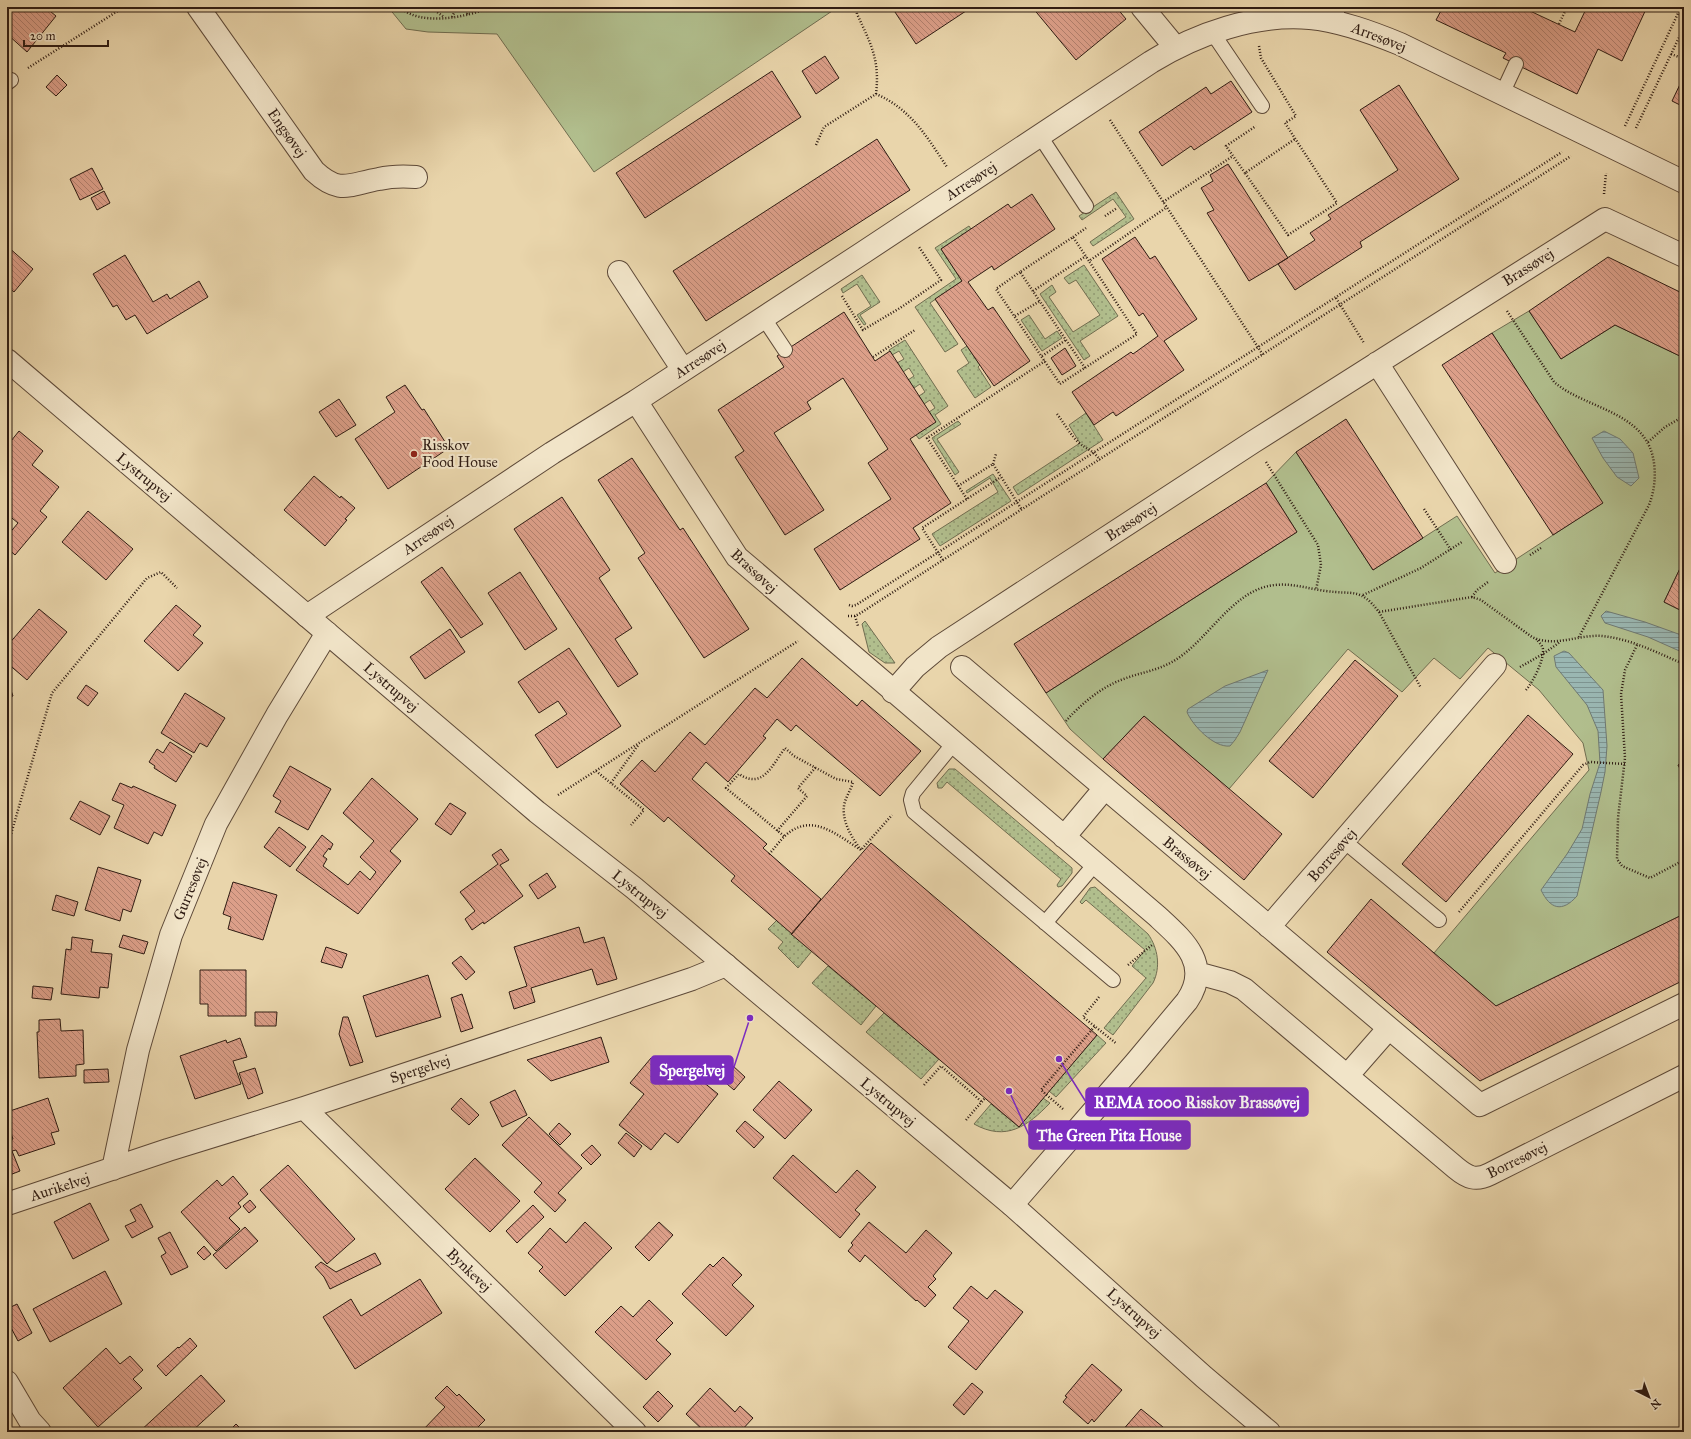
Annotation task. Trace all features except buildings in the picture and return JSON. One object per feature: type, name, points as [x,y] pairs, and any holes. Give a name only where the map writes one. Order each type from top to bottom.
[{"type":"street","name":"Engsøvej","points":[[198,7],[314,171],[321,178],[329,184],[348,187],[390,177],[416,176]]},
{"type":"street","points":[[1142,7],[1175,47]]},
{"type":"street","name":"Arresøvej","points":[[307,616],[552,453],[636,401],[1139,70],[1175,47],[1212,32],[1255,22],[1336,15],[1362,29],[1400,44],[1684,182]]},
{"type":"street","points":[[1605,219],[1684,256]]},
{"type":"street","name":"Brassøvej","points":[[893,692],[915,667],[939,647],[1253,442],[1605,219]]},
{"type":"street","points":[[619,272],[683,370]]},
{"type":"street","name":"Lystrupvej","points":[[7,360],[536,812],[634,888],[1012,1205],[1204,1377],[1269,1432]]},
{"type":"street","points":[[1377,363],[1505,562]]},
{"type":"street","name":"Brassøvej","points":[[636,401],[733,552],[818,628],[1173,931],[1183,941],[1192,954],[1197,973]]},
{"type":"street","name":"Gurresøvej","points":[[113,1169],[138,1050],[171,935],[216,824],[277,715],[327,632]]},
{"type":"street","name":"Borresøvej","points":[[1269,927],[1495,665]]},
{"type":"street","name":"Brassøvej","points":[[962,667],[1269,927]]},
{"type":"street","points":[[1064,837],[1105,788]]},
{"type":"street","points":[[1269,927],[1480,1104],[1684,1004]]},
{"type":"street","name":"Spergelvej","points":[[113,1169],[168,1150],[304,1108],[692,979],[726,964]]},
{"type":"street","points":[[1012,1205],[1136,1062],[1189,997],[1195,986],[1197,973]]},
{"type":"street","name":"Borresøvej","points":[[1197,973],[1230,982],[1244,989],[1461,1173],[1474,1179],[1490,1174],[1684,1076]]},
{"type":"street","points":[[1347,1076],[1389,1028]]},
{"type":"street","name":"Bynkevej","points":[[304,1108],[635,1432]]},
{"type":"street","name":"Aurikelvej","points":[[7,1204],[113,1169]]},
{"type":"street","points":[[7,1382],[30,1422],[40,1432]]},
{"type":"lane","points":[[1212,32],[1262,106]]},
{"type":"lane","points":[[1502,94],[1516,64]]},
{"type":"lane","points":[[1040,136],[1086,206]]},
{"type":"lane","points":[[763,318],[785,350]]},
{"type":"lane","points":[[954,743],[913,793],[911,800],[912,809],[918,816],[1113,980]]},
{"type":"lane","points":[[1344,841],[1439,920]]},
{"type":"lane","points":[[1045,923],[1095,864]]},
{"type":"path","points":[[9,81],[33,64],[124,7]]},
{"type":"path","points":[[400,7],[412,16],[424,18],[452,18],[480,12],[491,7]]},
{"type":"path","points":[[430,7],[444,18]]},
{"type":"path","points":[[452,18],[457,7]]},
{"type":"path","points":[[467,14],[473,7]]},
{"type":"path","points":[[856,7],[857,14],[876,60],[876,94]]},
{"type":"path","points":[[1559,24],[1567,7]]},
{"type":"path","points":[[1626,124],[1681,7]]},
{"type":"path","points":[[1636,128],[1684,27]]},
{"type":"path","points":[[1671,54],[1684,59]]},
{"type":"path","points":[[1266,67],[1296,116],[1285,123]]},
{"type":"path","points":[[816,145],[824,127],[876,94]]},
{"type":"path","points":[[876,94],[889,100],[912,118],[924,133],[960,188]]},
{"type":"path","points":[[1109,117],[1263,355]]},
{"type":"path","points":[[1258,124],[1226,146],[1288,235],[1337,203],[1281,117]]},
{"type":"path","points":[[849,605],[856,605],[1562,152],[1581,132]]},
{"type":"path","points":[[843,613],[850,617],[859,614],[1341,306],[1572,156],[1579,149],[1581,132]]},
{"type":"path","points":[[1245,173],[1295,139]]},
{"type":"path","points":[[1605,219],[1604,192],[1607,162],[1614,148]]},
{"type":"path","points":[[1163,202],[1233,156]]},
{"type":"path","points":[[1089,261],[1167,207]]},
{"type":"path","points":[[1073,237],[1086,256],[1137,334],[1060,384],[996,289],[1073,237]]},
{"type":"path","points":[[840,293],[863,330],[900,308],[941,280],[917,243]]},
{"type":"path","points":[[1033,291],[1086,256]]},
{"type":"path","points":[[1020,272],[1085,368]]},
{"type":"path","points":[[1493,289],[1554,382],[1564,389],[1623,419],[1638,430],[1648,442],[1652,451],[1655,473],[1651,501],[1635,534],[1578,638]]},
{"type":"path","points":[[1336,298],[1377,363]]},
{"type":"path","points":[[1015,316],[1040,300]]},
{"type":"path","points":[[873,357],[915,330]]},
{"type":"path","points":[[1042,356],[1066,340]]},
{"type":"path","points":[[967,499],[927,438],[1044,361]]},
{"type":"path","points":[[1057,414],[1079,443],[1095,452],[1100,460]]},
{"type":"path","points":[[1648,442],[1666,427],[1684,416]]},
{"type":"path","points":[[1253,442],[1309,528],[1318,545],[1322,565],[1316,590]]},
{"type":"path","points":[[958,486],[993,464],[996,454]]},
{"type":"path","points":[[993,464],[1022,510]]},
{"type":"path","points":[[943,560],[922,528],[1001,477]]},
{"type":"path","points":[[1424,509],[1451,550]]},
{"type":"path","points":[[1362,595],[1414,572],[1451,550],[1483,527]]},
{"type":"path","points":[[7,848],[52,693],[147,578],[161,572],[177,588]]},
{"type":"path","points":[[1049,741],[1075,711],[1112,683],[1157,669],[1173,662],[1200,640],[1230,609],[1250,594],[1275,585],[1297,586],[1316,590],[1362,595],[1369,599],[1379,612],[1421,688]]},
{"type":"path","points":[[1379,612],[1472,597],[1481,600],[1536,639],[1543,647],[1543,654],[1533,680],[1526,690]]},
{"type":"path","points":[[536,812],[560,794],[818,628]]},
{"type":"path","points":[[1536,639],[1546,642],[1601,636],[1637,644],[1684,664]]},
{"type":"path","points":[[1543,654],[1562,641]]},
{"type":"path","points":[[1637,644],[1625,670],[1620,702],[1625,753],[1618,818],[1617,859],[1618,863],[1642,876],[1650,878],[1684,860]]},
{"type":"path","points":[[611,783],[640,743]]},
{"type":"path","points":[[784,836],[726,788],[739,774],[752,780],[759,779],[767,774],[785,748],[794,756],[836,779],[853,782],[844,806],[846,825],[852,839],[861,850]]},
{"type":"path","points":[[1439,920],[1447,922],[1455,917],[1583,765],[1590,762],[1624,764]]},
{"type":"path","points":[[777,831],[807,796],[798,788],[816,767]]},
{"type":"path","points":[[596,771],[644,810],[631,825]]},
{"type":"path","points":[[770,854],[784,836],[803,824],[817,825],[861,850]]},
{"type":"path","points":[[861,850],[879,830]]},
{"type":"path","points":[[1080,1020],[1113,980],[1145,950],[1173,931]]},
{"type":"path","points":[[1083,1017],[1136,1062]]},
{"type":"path","points":[[1041,1090],[1095,1026]]},
{"type":"path","points":[[924,1085],[941,1066],[982,1102]]},
{"type":"path","points":[[966,1120],[985,1098]]},
{"type":"green space","points":[[388,7],[838,7],[594,172],[497,34],[428,32],[406,29]]},
{"type":"green space","points":[[1116,192],[1134,219],[1093,246],[1090,242],[1126,217],[1113,199],[1082,220],[1079,216]]},
{"type":"green space","points":[[969,226],[971,229],[941,249],[962,281],[930,303],[958,344],[945,352],[915,307],[956,279],[935,248]]},
{"type":"green space","points":[[1084,265],[1118,316],[1080,341],[1090,356],[1084,360],[1040,294],[1052,285],[1056,292],[1049,297],[1073,332],[1100,315],[1076,280],[1069,284],[1064,278]]},
{"type":"green space","points":[[862,275],[880,302],[860,315],[866,324],[864,325],[857,315],[871,306],[857,284],[843,293],[841,289]]},
{"type":"green space","points":[[1529,311],[1561,359],[1615,325],[1684,358],[1684,560],[1664,602],[1684,612],[1684,762],[1678,765],[1684,776],[1684,914],[1496,1006],[1434,953],[1589,770],[1583,743],[1539,690],[1488,648],[1460,679],[1434,658],[1402,692],[1348,649],[1229,789],[1144,716],[1103,759],[1070,729],[1046,693],[1297,532],[1266,483],[1296,452],[1373,570],[1457,516],[1495,573],[1602,503],[1492,333]]},
{"type":"green space","points":[[1029,315],[1045,339],[1057,331],[1062,338],[1042,351],[1021,320]]},
{"type":"green space","points":[[905,340],[948,406],[935,415],[941,424],[919,439],[916,435],[929,412],[935,408],[930,400],[924,404],[919,396],[925,392],[920,384],[914,388],[908,380],[914,376],[909,368],[903,372],[897,363],[904,359],[899,351],[892,355],[889,350]]},
{"type":"green space","points":[[967,346],[980,365],[978,367],[991,387],[975,398],[957,371],[969,363],[961,350]]},
{"type":"green space","points":[[1086,413],[1103,440],[1018,495],[1013,487],[1080,443],[1069,425]]},
{"type":"green space","points":[[958,421],[961,424],[937,439],[959,472],[955,475],[932,438]]},
{"type":"green space","points":[[993,474],[1011,501],[940,546],[932,534],[998,492],[990,478],[967,493],[966,491]]},
{"type":"green space","points":[[865,621],[895,663],[885,663],[869,652],[862,624]]},
{"type":"green space","points":[[949,769],[955,769],[1072,868],[1072,873],[1062,886],[1058,887],[1057,885],[1061,879],[947,782],[942,788],[938,788],[937,783]]},
{"type":"green space","points":[[1095,887],[1148,934],[1156,951],[1158,964],[1153,983],[1113,1035],[1104,1028],[1146,978],[1132,966],[1145,950],[1086,900],[1082,904],[1080,902],[1090,888]]},
{"type":"green space","points":[[777,920],[812,951],[798,968],[778,948],[783,942],[768,929]]},
{"type":"green space","points":[[828,966],[876,1006],[861,1025],[812,983]]},
{"type":"green space","points":[[884,1013],[939,1059],[921,1079],[866,1032]]},
{"type":"green space","points":[[1097,1035],[1106,1043],[1056,1097],[1049,1091]]},
{"type":"green space","points":[[1043,1098],[1050,1103],[1033,1119],[1016,1129],[996,1132],[974,1124],[991,1104],[1019,1127]]},
{"type":"water","points":[[1604,431],[1620,439],[1633,453],[1639,478],[1631,486],[1617,477],[1603,458],[1592,438]]},
{"type":"water","points":[[1606,611],[1645,622],[1684,636],[1684,653],[1648,637],[1605,623],[1601,616]]},
{"type":"water","points":[[1564,651],[1569,653],[1603,690],[1607,746],[1605,772],[1601,792],[1577,896],[1572,901],[1561,907],[1552,905],[1541,890],[1567,854],[1582,829],[1590,794],[1600,763],[1598,731],[1587,705],[1556,667],[1554,656]]},
{"type":"water","points":[[1268,670],[1240,732],[1230,746],[1224,746],[1204,735],[1187,712],[1188,709],[1225,686]]},
{"type":"place","name":"Risskov Food House","points":[[414,454]]},
{"type":"place","name":"Spergelvej","points":[[750,1018]]},
{"type":"place","name":"REMA 1000 Risskov Brassøvej","points":[[1059,1059]]},
{"type":"place","name":"The Green Pita House","points":[[1009,1091]]}]
